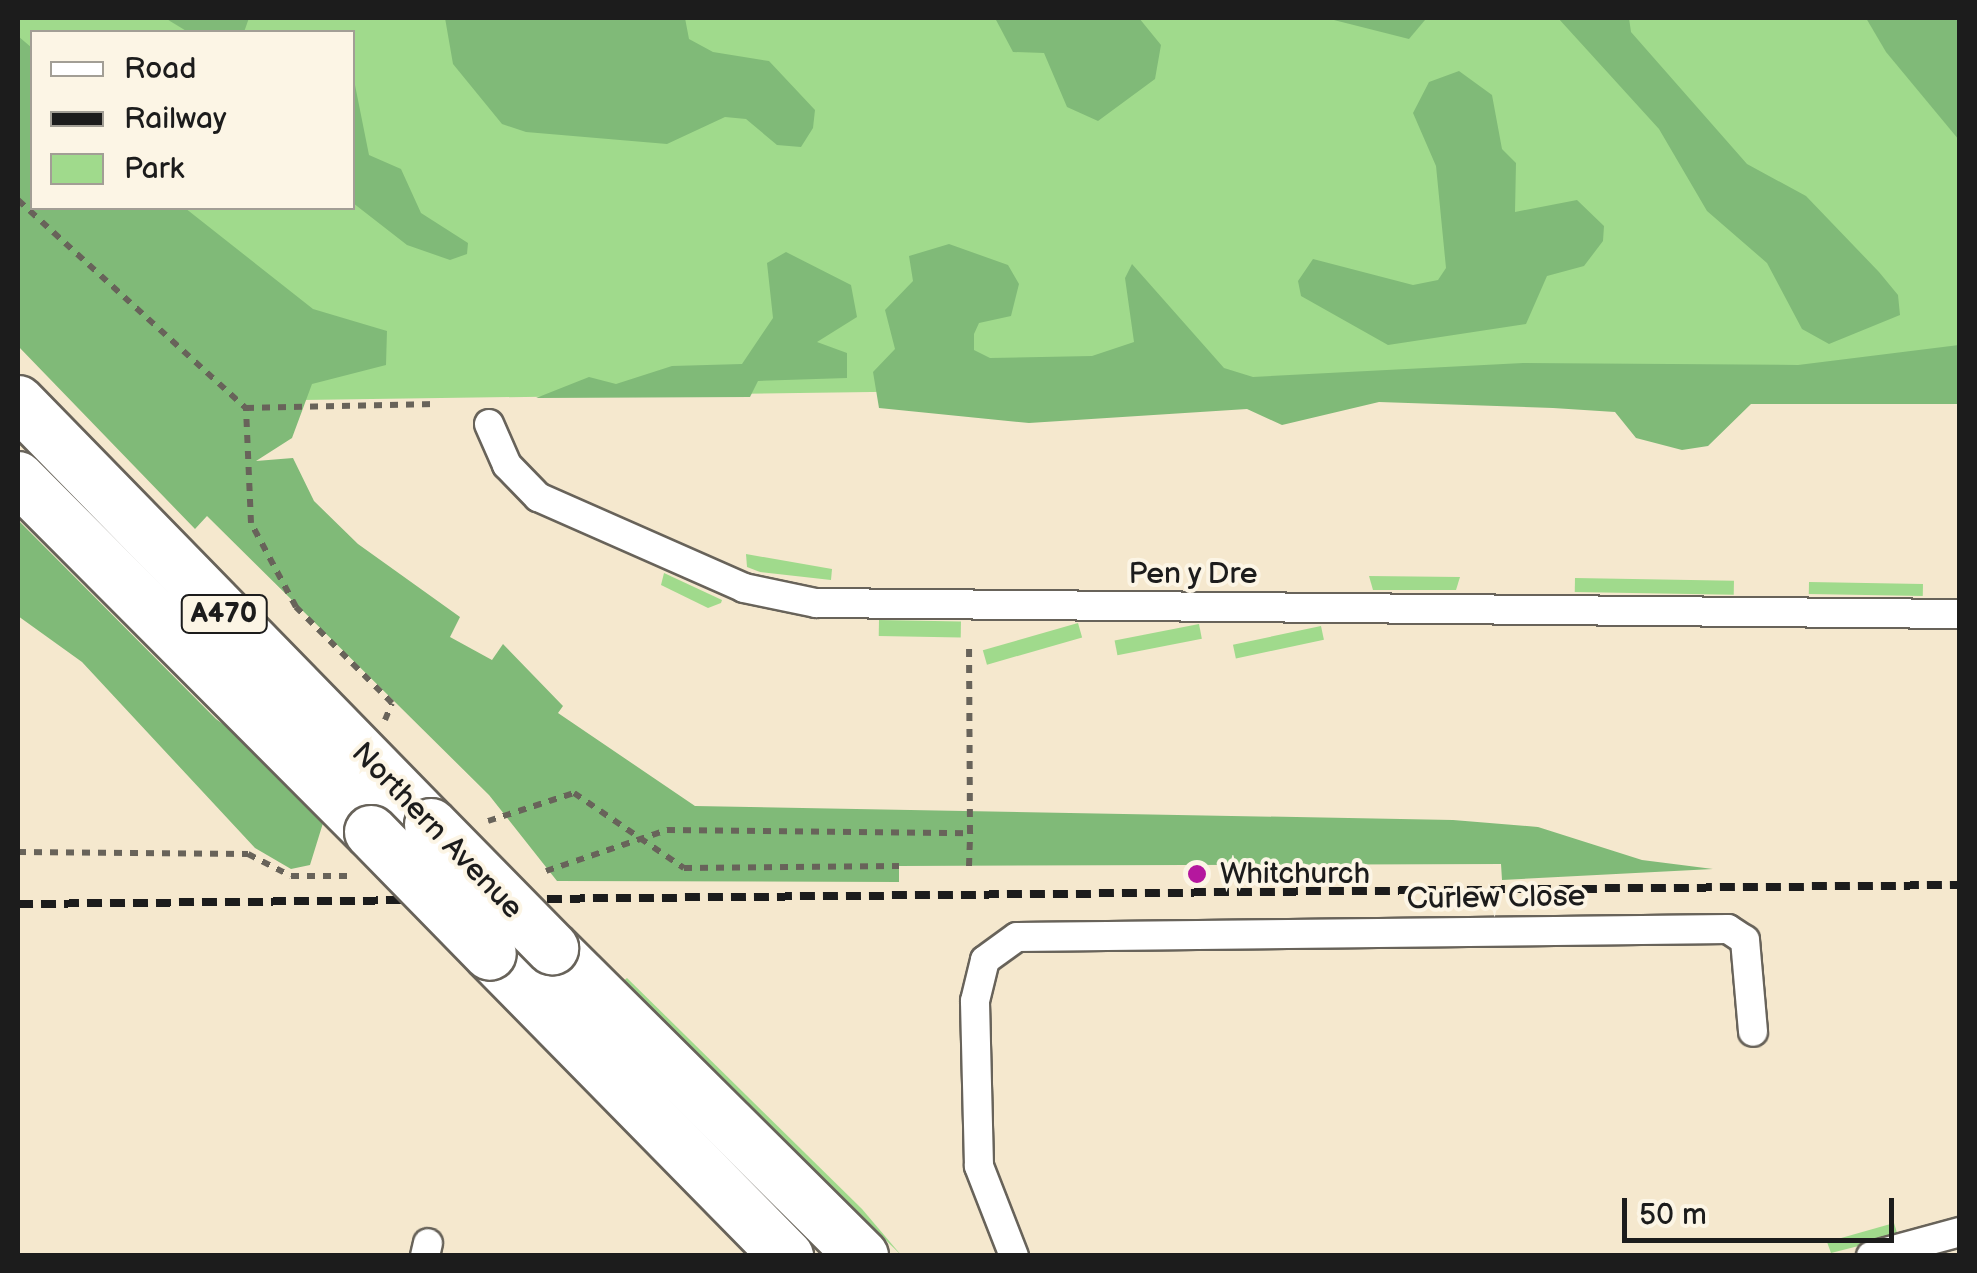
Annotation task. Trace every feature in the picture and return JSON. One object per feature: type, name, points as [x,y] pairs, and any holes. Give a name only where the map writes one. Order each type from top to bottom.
[{"type":"highway","name":"Northern Avenue","points":[[18,402],[456,825],[552,948],[862,1256]]},
{"type":"highway","name":"Northern Avenue","points":[[18,478],[362,854],[490,954],[787,1256]]},
{"type":"street","name":"Pen y Dre","points":[[489,424],[506,465],[538,497],[744,588],[816,603],[1960,614]]},
{"type":"street","name":"Curlew Close","points":[[1014,1256],[979,1166],[975,1001],[985,960],[1017,937],[1728,929],[1745,940],[1753,1032]]},
{"type":"street","points":[[1871,1256],[1960,1232]]},
{"type":"path","points":[[18,200],[246,408],[436,404]]},
{"type":"path","points":[[246,408],[251,523],[296,607],[392,704],[382,726]]},
{"type":"path","points":[[969,641],[969,866]]},
{"type":"path","points":[[456,825],[574,792],[684,868],[898,866]]},
{"type":"path","points":[[546,871],[667,830],[970,833]]},
{"type":"path","points":[[18,852],[248,854],[292,876],[362,854]]},
{"type":"green space","points":[[18,18],[1959,18],[1959,377],[302,400],[295,415],[18,320]]},
{"type":"green space","points":[[165,18],[249,18],[245,30],[185,30]]},
{"type":"green space","points":[[445,18],[685,18],[689,39],[713,52],[769,61],[815,110],[813,128],[801,147],[777,145],[746,119],[725,117],[667,144],[526,132],[502,124],[453,64]]},
{"type":"green space","points":[[995,18],[1139,18],[1161,45],[1155,79],[1098,121],[1067,107],[1044,53],[1013,52]]},
{"type":"green space","points":[[1326,18],[1425,18],[1425,20],[1409,39]]},
{"type":"green space","points":[[1558,18],[1629,18],[1631,32],[1747,164],[1806,196],[1879,272],[1898,295],[1900,315],[1829,344],[1802,329],[1767,263],[1707,211],[1659,129]]},
{"type":"green space","points":[[1866,18],[1959,18],[1959,140],[1886,52]]},
{"type":"green space","points":[[18,36],[30,46],[30,210],[188,210],[313,309],[387,331],[386,365],[312,384],[292,438],[256,461],[293,458],[314,501],[358,544],[460,617],[450,637],[492,660],[503,644],[563,706],[558,713],[695,806],[1453,820],[1538,827],[1642,860],[1713,869],[1502,880],[1501,864],[899,866],[899,882],[557,881],[489,795],[207,516],[195,529],[18,346]]},
{"type":"green space","points":[[1459,71],[1492,95],[1502,149],[1516,163],[1515,212],[1577,200],[1604,226],[1603,241],[1584,266],[1547,276],[1526,324],[1388,345],[1301,296],[1298,281],[1313,259],[1413,285],[1438,280],[1446,268],[1436,166],[1413,113],[1429,82]]},
{"type":"green space","points":[[355,85],[369,155],[401,169],[421,213],[468,243],[467,254],[450,260],[407,245],[355,205]]},
{"type":"green space","points":[[949,244],[1008,265],[1019,284],[1011,316],[979,323],[974,334],[974,350],[990,358],[1092,356],[1134,342],[1125,278],[1132,264],[1224,368],[1253,377],[1523,363],[1798,365],[1959,345],[1959,404],[1751,404],[1708,446],[1682,450],[1636,438],[1615,412],[1553,408],[1379,402],[1282,425],[1247,409],[1029,423],[879,408],[873,372],[895,349],[885,310],[913,281],[909,256]]},
{"type":"green space","points":[[786,252],[851,285],[857,317],[817,342],[847,353],[847,378],[758,381],[750,397],[536,398],[589,377],[616,384],[672,366],[742,364],[773,318],[767,263]]},
{"type":"green space","points":[[18,520],[216,719],[287,771],[323,823],[310,865],[291,869],[255,848],[82,662],[18,616]]},
{"type":"green space","points":[[746,554],[832,569],[831,580],[760,572],[747,567]]},
{"type":"green space","points":[[664,573],[722,600],[721,603],[708,608],[661,585]]},
{"type":"green space","points":[[1369,576],[1460,577],[1456,590],[1373,590]]},
{"type":"green space","points":[[1575,578],[1734,581],[1734,595],[1575,592]]},
{"type":"green space","points":[[1809,582],[1923,584],[1923,596],[1809,594]]},
{"type":"green space","points":[[879,620],[961,621],[961,637],[879,636]]},
{"type":"green space","points":[[1078,623],[1082,637],[987,665],[983,650]]},
{"type":"green space","points":[[1199,624],[1202,639],[1117,655],[1115,640]]},
{"type":"green space","points":[[1321,626],[1324,640],[1236,658],[1233,645]]},
{"type":"green space","points":[[627,978],[862,1209],[901,1255],[622,982]]},
{"type":"green space","points":[[1894,1223],[1898,1236],[1831,1253],[1827,1242]]},
{"type":"railway","points":[[18,904],[1960,885]]},
{"type":"place","name":"Whitchurch","points":[[1197,874]]}]
